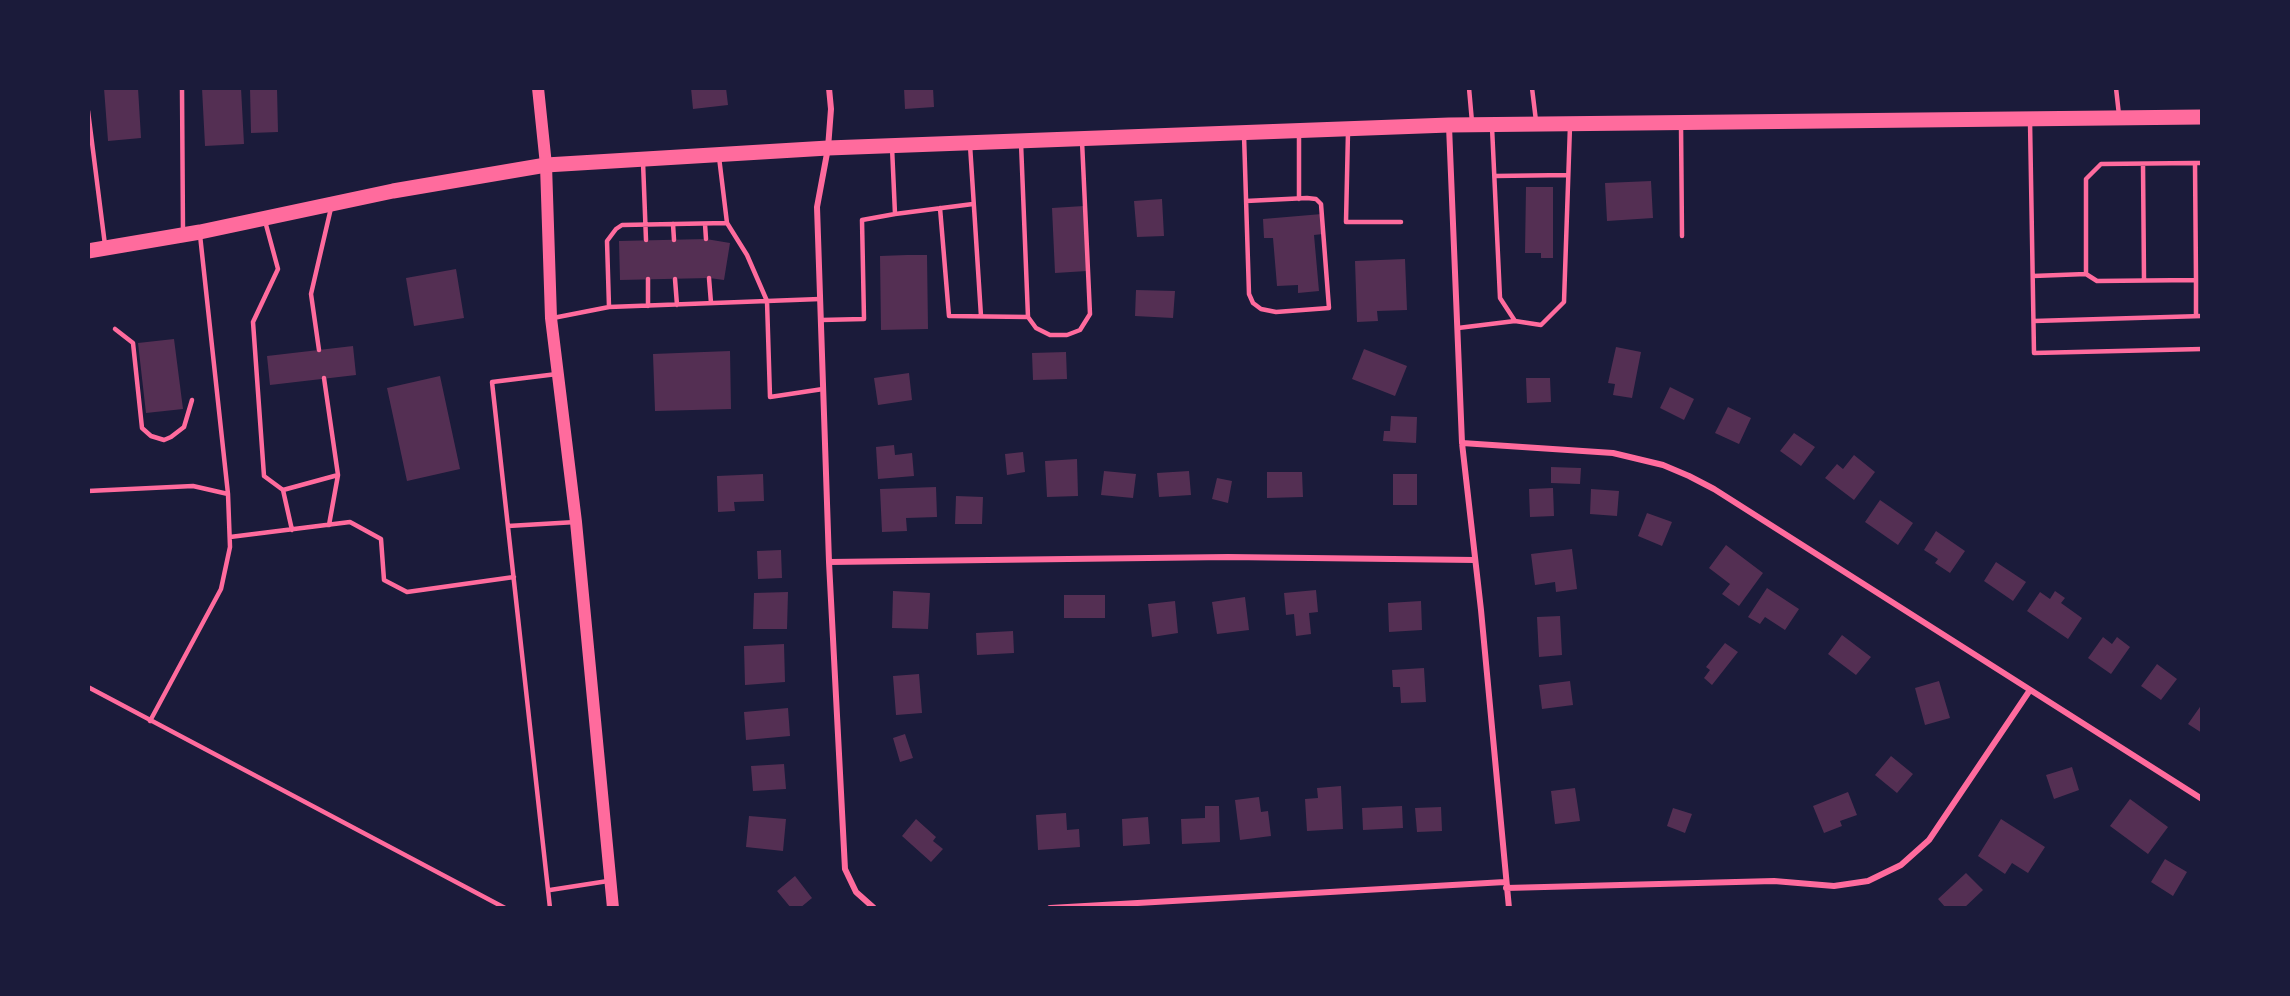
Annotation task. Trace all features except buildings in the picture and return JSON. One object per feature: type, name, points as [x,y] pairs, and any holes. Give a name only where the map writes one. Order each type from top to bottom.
[{"type":"main road","points":[[538,88],[546,165],[551,318],[576,522],[613,908]]},
{"type":"main road","points":[[88,250],[200,232],[332,204],[546,165],[828,148],[1449,125],[2202,117]]},
{"type":"street","points":[[828,88],[831,109],[828,148],[817,207],[830,562],[845,869],[856,892],[874,908]]},
{"type":"street","points":[[1449,125],[1462,443],[1509,908]]},
{"type":"street","points":[[1462,443],[1613,453],[1663,465],[1689,476],[2202,799]]},
{"type":"street","points":[[830,562],[1228,557],[1475,560]]},
{"type":"street","points":[[1050,908],[1505,885],[1774,881],[1834,886],[1876,878],[1901,865],[1929,840],[2030,690]]},
{"type":"lane","points":[[182,88],[183,235]]},
{"type":"lane","points":[[1469,88],[1473,125]]},
{"type":"lane","points":[[1532,88],[1536,124]]},
{"type":"lane","points":[[2116,88],[2120,117]]},
{"type":"lane","points":[[88,111],[105,247]]},
{"type":"lane","points":[[2030,118],[2034,353],[2202,350]]},
{"type":"lane","points":[[1681,123],[1682,236]]},
{"type":"lane","points":[[1458,328],[1515,321],[1541,325],[1564,302],[1570,124]]},
{"type":"lane","points":[[1492,125],[1500,298],[1515,321]]},
{"type":"lane","points":[[1348,129],[1346,222],[1401,222]]},
{"type":"lane","points":[[1299,131],[1299,199]]},
{"type":"lane","points":[[1244,132],[1246,201],[1250,294],[1253,303],[1262,309],[1276,312],[1329,308],[1323,208],[1316,199],[1246,201]]},
{"type":"lane","points":[[1021,141],[1028,317],[1036,328],[1050,335],[1067,335],[1080,330],[1090,314],[1082,139]]},
{"type":"lane","points":[[970,143],[981,316]]},
{"type":"lane","points":[[891,146],[895,214]]},
{"type":"lane","points":[[718,155],[727,223],[747,255],[767,301],[770,397],[823,389]]},
{"type":"lane","points":[[643,159],[646,240]]},
{"type":"lane","points":[[2034,321],[2199,316],[2196,280],[2198,163],[2101,164],[2086,179],[2086,274]]},
{"type":"lane","points":[[2143,164],[2144,280]]},
{"type":"lane","points":[[1495,176],[1568,175]]},
{"type":"lane","points":[[319,350],[311,294],[332,204]]},
{"type":"lane","points":[[821,320],[864,319],[862,220],[974,204]]},
{"type":"lane","points":[[940,208],[949,316],[1028,317]]},
{"type":"lane","points":[[265,218],[278,269],[253,322],[264,476],[283,490],[292,530]]},
{"type":"lane","points":[[609,307],[607,241],[622,225],[727,223]]},
{"type":"lane","points":[[673,224],[674,240]]},
{"type":"lane","points":[[705,224],[706,239]]},
{"type":"lane","points":[[150,722],[221,588],[230,537],[228,494],[200,232]]},
{"type":"lane","points":[[2033,276],[2086,274],[2097,281],[2196,280]]},
{"type":"lane","points":[[709,278],[711,303]]},
{"type":"lane","points":[[648,279],[648,306]]},
{"type":"lane","points":[[675,279],[676,305]]},
{"type":"lane","points":[[551,318],[609,307],[820,298]]},
{"type":"lane","points":[[115,329],[133,344],[142,428],[152,436],[164,440],[171,437],[184,427],[192,400]]},
{"type":"lane","points":[[550,908],[550,890],[492,382],[558,374]]},
{"type":"lane","points":[[324,378],[338,474],[328,525]]},
{"type":"lane","points":[[283,490],[338,474]]},
{"type":"lane","points":[[88,491],[193,486],[228,494]]},
{"type":"lane","points":[[230,537],[350,522],[381,539],[384,580],[407,592],[514,577]]},
{"type":"lane","points":[[508,526],[576,522]]},
{"type":"lane","points":[[88,687],[150,722],[502,907]]},
{"type":"lane","points":[[550,890],[611,881]]}]
